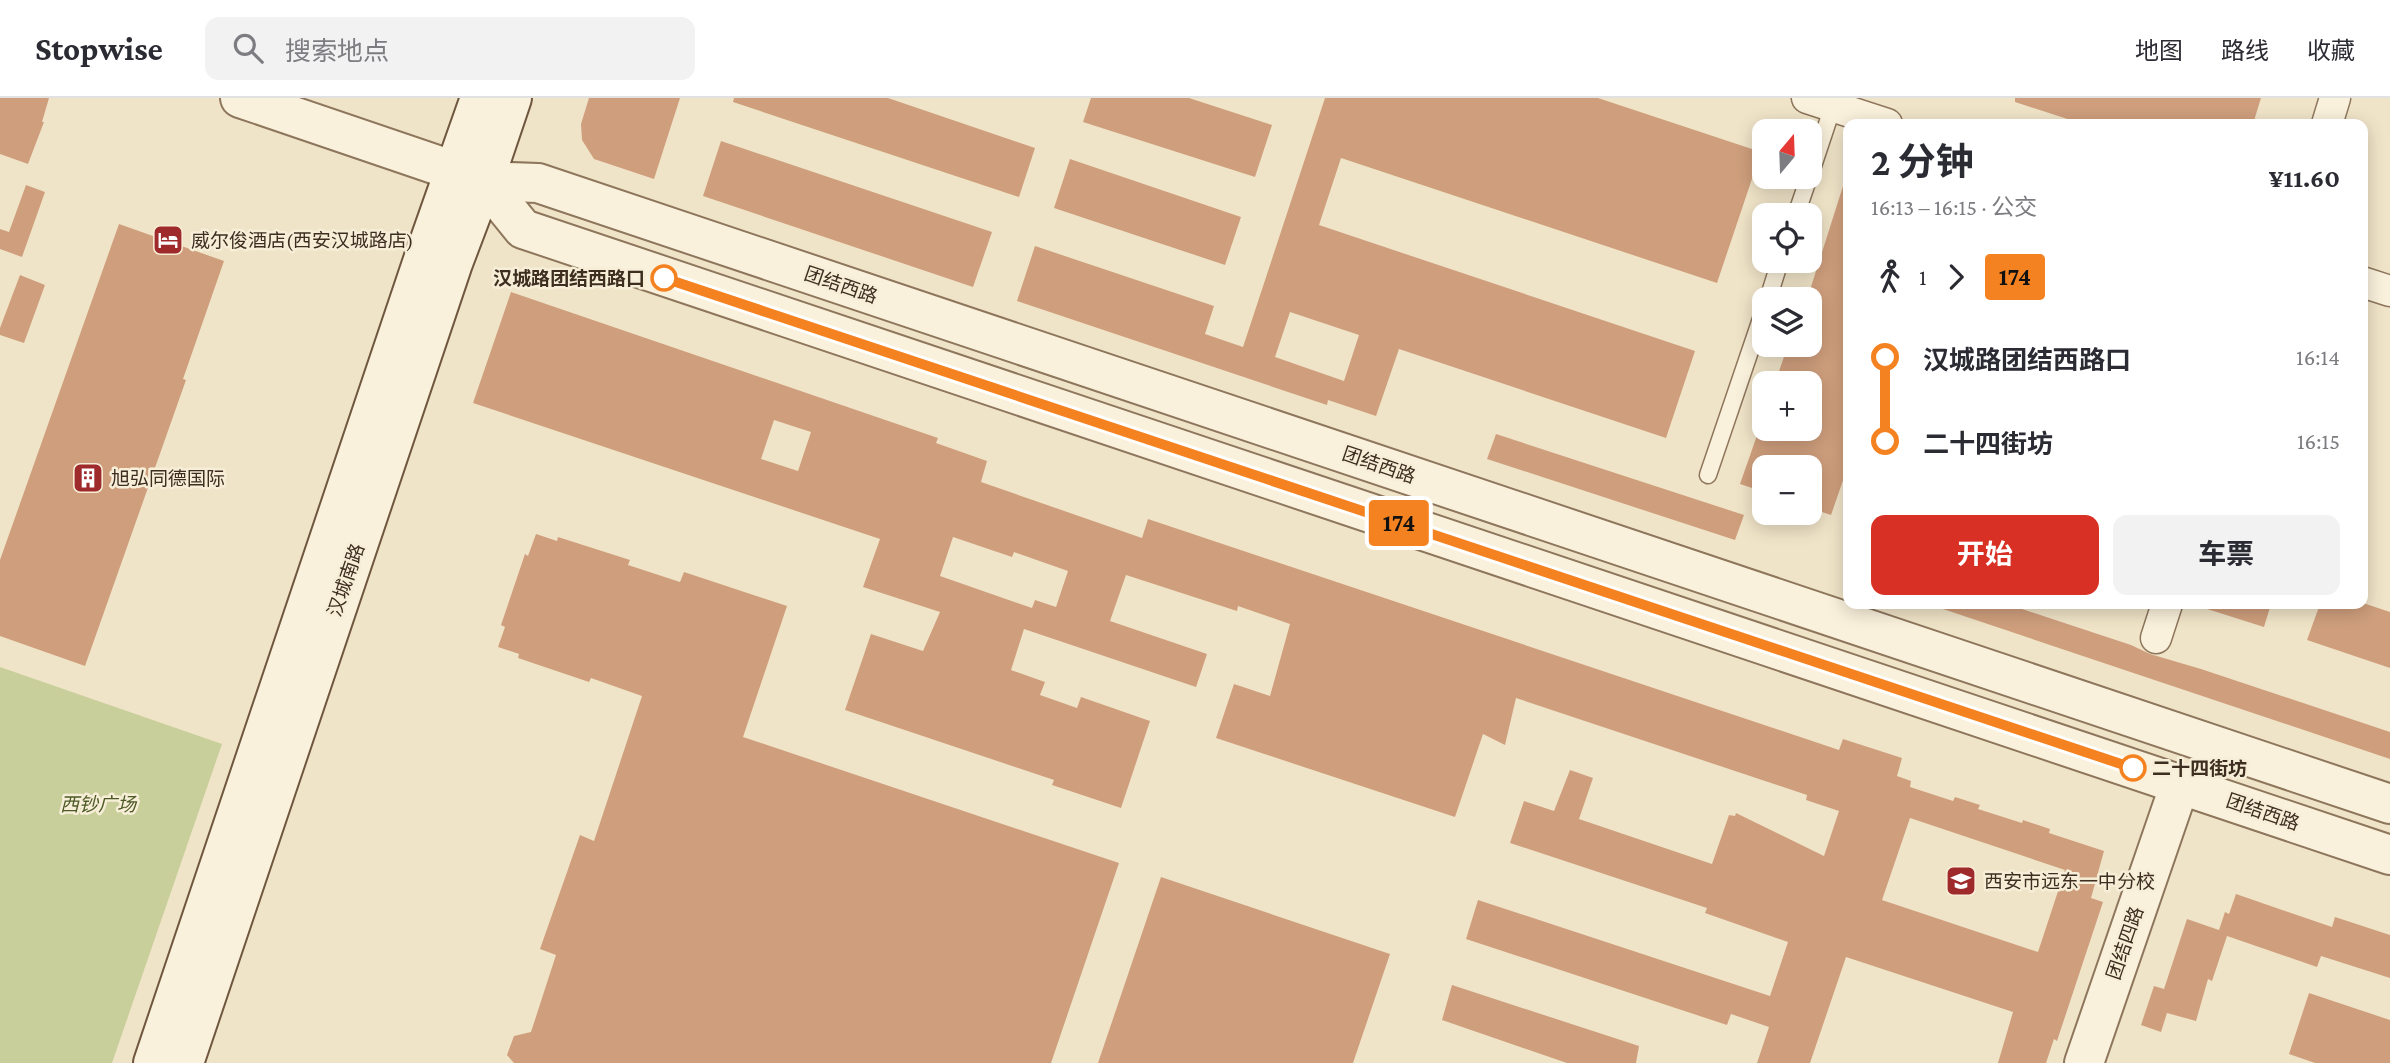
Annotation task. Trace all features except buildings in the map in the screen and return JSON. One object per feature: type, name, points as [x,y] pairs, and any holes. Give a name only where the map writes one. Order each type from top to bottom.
[{"type":"street","name":"团结西路","points":[[240,98],[470,175],[538,183],[2390,804]]},
{"type":"street","name":"汉城南路","points":[[184,1063],[453,263],[470,175],[480,98]]},
{"type":"street","name":"汉城南路","points":[[153,1063],[425,254],[512,98]]},
{"type":"street","points":[[2329,119],[2336,98]]},
{"type":"street","points":[[1825,101],[1874,119]]},
{"type":"street","name":"团结西路","points":[[470,175],[523,229],[2390,855]]},
{"type":"street","points":[[2368,284],[2390,291]]},
{"type":"street","points":[[2156,638],[2165,609]]},
{"type":"street","name":"团结四路","points":[[2084,1063],[2180,783]]},
{"type":"lane","points":[[1821,119],[1825,101]]},
{"type":"lane","points":[[1708,475],[1752,345]]},
{"type":"green space","name":"西钞广场","points":[[0,667],[222,744],[112,1063],[0,1063]]},
{"type":"bus line","name":"174","points":[[664,278],[2133,768]]},
{"type":"place","name":"威尔俊酒店(西安汉城路店)","points":[[168,240]]},
{"type":"place","name":"汉城路团结西路口","points":[[664,278]]},
{"type":"place","name":"旭弘同德国际","points":[[88,478]]},
{"type":"place","name":"二十四街坊","points":[[2133,768]]},
{"type":"place","name":"西安市远东一中分校","points":[[1961,881]]}]
